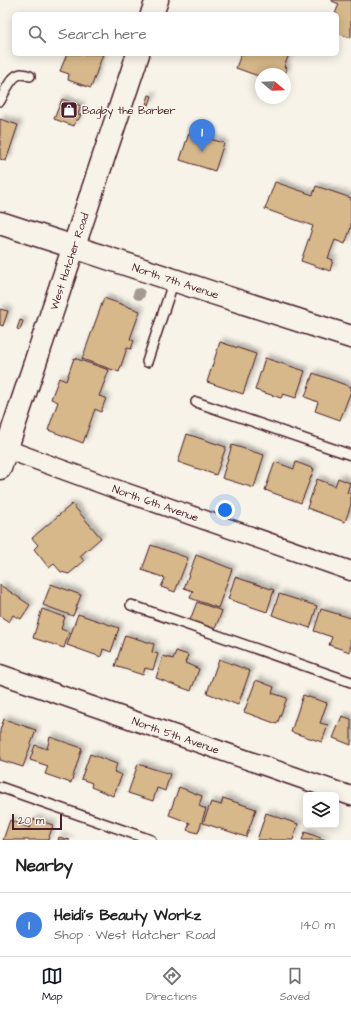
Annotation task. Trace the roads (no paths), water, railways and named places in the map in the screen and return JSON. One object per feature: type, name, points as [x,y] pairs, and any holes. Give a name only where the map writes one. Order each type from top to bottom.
[{"type":"street","points":[[153,12],[157,0]]},
{"type":"street","name":"West Hatcher Road","points":[[3,458],[137,56]]},
{"type":"street","name":"North 7th Avenue","points":[[0,223],[351,337]]},
{"type":"street","name":"North 6th Avenue","points":[[3,458],[110,487],[351,571]]},
{"type":"street","name":"North 5th Avenue","points":[[0,674],[351,796]]},
{"type":"lane","points":[[0,101],[16,75],[22,74],[30,76]]},
{"type":"lane","points":[[147,362],[174,280]]},
{"type":"lane","points":[[196,402],[351,455]]},
{"type":"lane","points":[[131,605],[351,682]]},
{"type":"lane","points":[[0,788],[151,840]]},
{"type":"place","name":"Bagby the Barber","points":[[69,110]]},
{"type":"place","name":"Heidi's Beauty Workz","points":[[202,152]]}]
